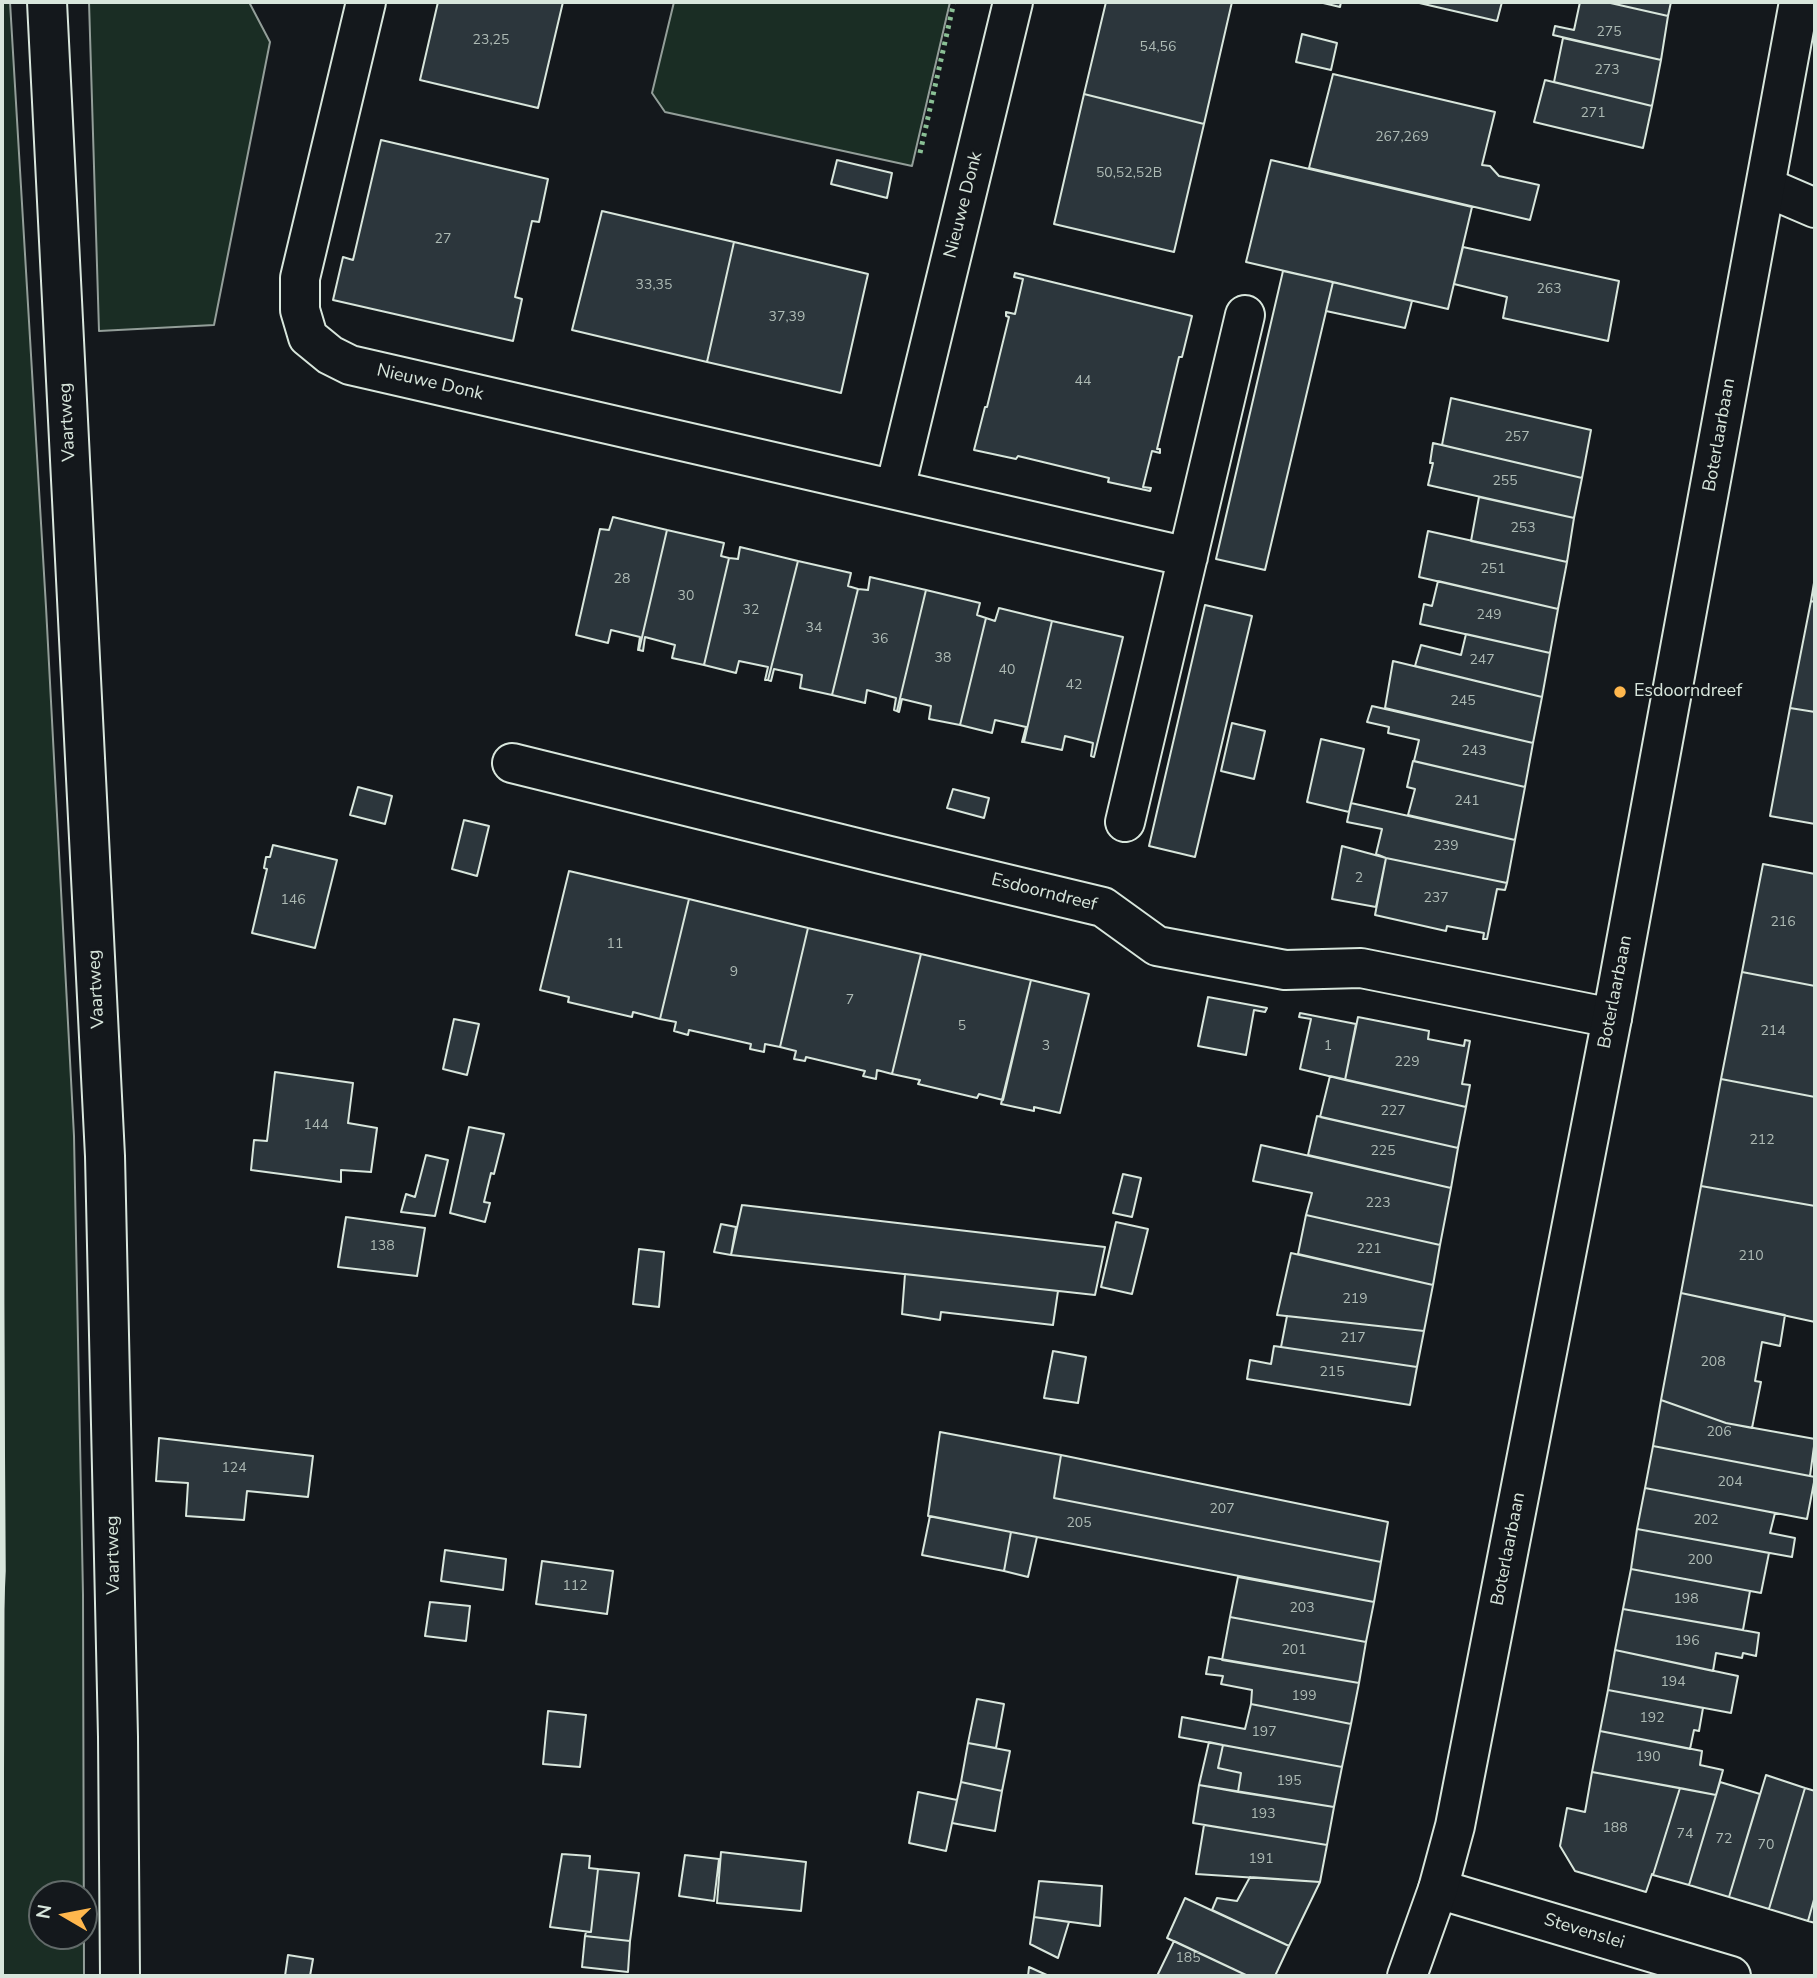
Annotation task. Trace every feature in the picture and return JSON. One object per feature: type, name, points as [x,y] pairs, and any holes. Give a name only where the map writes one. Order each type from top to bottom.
[{"type":"street","name":"Vaartweg","points":[[47,2],[105,1156],[118,1737],[120,1976]]},
{"type":"street","name":"Nieuwe Donk","points":[[366,2],[299,278],[300,310],[308,337],[330,355],[350,365],[1188,557]]},
{"type":"street","name":"Nieuwe Donk","points":[[895,489],[1013,2]]},
{"type":"street","name":"Boterlaarbaan","points":[[1406,1976],[1438,1889],[1455,1826],[1612,1018],[1799,2]]},
{"type":"street","points":[[1766,187],[1815,208]]},
{"type":"street","points":[[1125,822],[1245,315]]},
{"type":"street","name":"Esdoorndreef","points":[[512,763],[881,855],[1103,906],[1157,946],[1285,970],[1361,968],[1612,1018]]},
{"type":"street","name":"Stevenslei","points":[[1438,1889],[1731,1976]]},
{"type":"green space","points":[[2,2],[10,2],[74,1136],[83,1595],[84,1880],[28,1880],[28,1950],[84,1950],[84,1976],[2,1976]]},
{"type":"green space","points":[[89,2],[249,2],[270,42],[214,325],[99,331]]},
{"type":"green space","points":[[674,2],[950,2],[912,166],[665,112],[652,93]]},
{"type":"building","points":[[438,2],[563,2],[538,108],[420,80]]},
{"type":"building","points":[[1106,2],[1232,2],[1204,124],[1084,94]]},
{"type":"building","points":[[1319,2],[1341,2],[1340,7]]},
{"type":"building","points":[[1415,2],[1502,2],[1497,21]]},
{"type":"building","points":[[1580,2],[1606,2],[1668,16],[1661,60],[1553,35],[1555,26],[1574,30]]},
{"type":"building","points":[[1606,2],[1671,2],[1668,16]]},
{"type":"building","points":[[1302,34],[1337,43],[1331,70],[1296,62]]},
{"type":"building","points":[[1563,38],[1661,60],[1652,106],[1554,82]]},
{"type":"building","points":[[1333,74],[1495,112],[1482,165],[1490,166],[1499,176],[1539,185],[1530,220],[1309,168]]},
{"type":"building","points":[[1545,80],[1652,106],[1643,148],[1534,122]]},
{"type":"building","points":[[1084,94],[1204,124],[1174,252],[1054,224]]},
{"type":"building","points":[[381,140],[548,179],[539,222],[532,221],[515,297],[522,299],[513,341],[333,300],[343,257],[353,260]]},
{"type":"building","points":[[837,160],[892,173],[887,198],[831,184]]},
{"type":"building","points":[[1271,160],[1472,207],[1448,309],[1246,262]]},
{"type":"building","points":[[602,211],[734,242],[707,362],[572,330]]},
{"type":"building","points":[[734,242],[868,274],[841,393],[707,362]]},
{"type":"building","points":[[1463,247],[1619,281],[1608,341],[1503,318],[1507,297],[1454,284]]},
{"type":"building","points":[[1283,271],[1333,282],[1265,570],[1216,559]]},
{"type":"building","points":[[1015,273],[1192,316],[1182,357],[1179,357],[1157,449],[1160,449],[1160,453],[1152,451],[1143,487],[1151,488],[1150,491],[1018,456],[1016,459],[974,450],[1009,317],[1006,312],[1015,314],[1023,279],[1014,277]]},
{"type":"building","points":[[1333,282],[1412,301],[1405,328],[1326,311]]},
{"type":"building","points":[[1451,398],[1591,430],[1582,478],[1442,445]]},
{"type":"building","points":[[1433,443],[1582,478],[1574,518],[1428,485],[1433,463],[1430,463]]},
{"type":"building","points":[[1479,497],[1574,518],[1567,562],[1471,541]]},
{"type":"building","points":[[613,517],[667,530],[639,650],[640,637],[611,630],[608,643],[576,635],[600,529],[609,530]]},
{"type":"building","points":[[667,530],[724,543],[721,556],[729,558],[704,665],[672,658],[675,645],[645,637],[643,651],[639,650]]},
{"type":"building","points":[[1428,531],[1567,562],[1558,609],[1419,577]]},
{"type":"building","points":[[740,547],[798,561],[768,680],[765,680],[768,667],[739,661],[736,673],[704,665],[729,558],[738,559]]},
{"type":"building","points":[[798,561],[851,573],[848,586],[858,589],[832,695],[800,688],[802,675],[774,669],[771,681],[768,680]]},
{"type":"building","points":[[870,577],[926,590],[897,711],[894,710],[896,698],[867,690],[865,703],[832,695],[858,589],[868,590]]},
{"type":"building","points":[[1815,577],[1815,602],[1811,601]]},
{"type":"building","points":[[1438,581],[1558,609],[1550,653],[1420,624],[1424,604],[1432,606]]},
{"type":"building","points":[[926,590],[980,603],[977,615],[986,618],[960,725],[929,719],[931,706],[902,699],[899,712],[897,711]]},
{"type":"building","points":[[1811,601],[1815,602],[1815,712],[1790,708]]},
{"type":"building","points":[[1205,605],[1252,616],[1195,857],[1149,846]]},
{"type":"building","points":[[999,608],[1052,621],[1024,742],[1026,727],[995,720],[992,733],[960,725],[986,618],[995,621]]},
{"type":"building","points":[[1052,621],[1123,637],[1094,757],[1091,756],[1093,743],[1065,736],[1062,750],[1024,742]]},
{"type":"building","points":[[1466,634],[1550,653],[1542,697],[1415,666],[1421,645],[1461,655]]},
{"type":"building","points":[[1393,661],[1542,697],[1533,743],[1385,708]]},
{"type":"building","points":[[1372,706],[1533,743],[1525,787],[1414,761],[1419,740],[1388,733],[1389,727],[1367,722]]},
{"type":"building","points":[[1790,708],[1815,712],[1815,824],[1770,816]]},
{"type":"building","points":[[1232,723],[1265,731],[1254,779],[1221,771]]},
{"type":"building","points":[[1321,739],[1364,749],[1349,812],[1307,802]]},
{"type":"building","points":[[1413,761],[1525,787],[1515,840],[1408,815],[1415,789],[1407,787]]},
{"type":"building","points":[[358,787],[392,796],[385,824],[350,815]]},
{"type":"building","points":[[953,789],[989,798],[984,818],[947,808]]},
{"type":"building","points":[[1351,803],[1515,840],[1507,883],[1376,854],[1382,829],[1347,822]]},
{"type":"building","points":[[464,820],[489,826],[477,876],[452,869]]},
{"type":"building","points":[[273,845],[337,860],[315,948],[252,933],[267,869],[264,868],[266,857],[270,857]]},
{"type":"building","points":[[1342,846],[1386,858],[1376,907],[1332,899]]},
{"type":"building","points":[[1386,858],[1507,883],[1505,890],[1497,889],[1487,939],[1483,939],[1484,933],[1447,926],[1446,931],[1375,915]]},
{"type":"building","points":[[1763,864],[1815,874],[1815,986],[1742,972]]},
{"type":"building","points":[[569,871],[689,899],[660,1019],[633,1012],[632,1017],[568,1002],[569,997],[540,990]]},
{"type":"building","points":[[689,899],[808,928],[780,1047],[765,1044],[764,1052],[750,1049],[751,1044],[689,1030],[688,1035],[674,1031],[676,1022],[660,1019]]},
{"type":"building","points":[[808,928],[921,954],[892,1074],[877,1070],[876,1079],[863,1076],[865,1071],[806,1057],[805,1061],[794,1059],[796,1051],[780,1047]]},
{"type":"building","points":[[921,954],[1031,980],[1003,1100],[979,1094],[977,1098],[918,1084],[920,1080],[892,1074]]},
{"type":"building","points":[[1742,972],[1815,986],[1815,1097],[1721,1079]]},
{"type":"building","points":[[1031,980],[1089,994],[1060,1113],[1001,1104]]},
{"type":"building","points":[[1208,997],[1267,1008],[1265,1012],[1254,1010],[1246,1055],[1198,1046]]},
{"type":"building","points":[[1300,1013],[1356,1024],[1345,1080],[1300,1069],[1311,1019],[1299,1017]]},
{"type":"building","points":[[1358,1017],[1429,1031],[1428,1039],[1464,1046],[1465,1040],[1470,1041],[1462,1084],[1470,1085],[1466,1107],[1345,1080]]},
{"type":"building","points":[[454,1019],[479,1024],[467,1075],[443,1069]]},
{"type":"building","points":[[275,1072],[353,1083],[348,1123],[377,1128],[371,1172],[341,1170],[341,1182],[251,1170],[254,1140],[267,1141]]},
{"type":"building","points":[[1330,1076],[1466,1107],[1458,1148],[1320,1117]]},
{"type":"building","points":[[1721,1079],[1815,1097],[1815,1206],[1701,1186]]},
{"type":"building","points":[[1317,1116],[1458,1148],[1451,1188],[1308,1155]]},
{"type":"building","points":[[469,1127],[504,1134],[484,1202],[490,1203],[485,1222],[450,1213]]},
{"type":"building","points":[[1261,1145],[1451,1188],[1440,1245],[1306,1215],[1312,1193],[1253,1181]]},
{"type":"building","points":[[426,1155],[448,1160],[435,1216],[401,1212],[406,1194],[415,1197]]},
{"type":"building","points":[[1123,1174],[1141,1178],[1132,1217],[1113,1213]]},
{"type":"building","points":[[1701,1186],[1815,1206],[1815,1322],[1681,1293]]},
{"type":"building","points":[[742,1205],[1105,1247],[1095,1295],[731,1255]]},
{"type":"building","points":[[1306,1215],[1440,1245],[1433,1285],[1298,1254]]},
{"type":"building","points":[[346,1217],[425,1228],[417,1276],[338,1267]]},
{"type":"building","points":[[1116,1222],[1148,1229],[1132,1294],[1101,1287]]},
{"type":"building","points":[[721,1224],[736,1227],[731,1255],[714,1252]]},
{"type":"building","points":[[639,1249],[664,1252],[659,1307],[633,1304]]},
{"type":"building","points":[[1291,1253],[1433,1285],[1424,1331],[1277,1315]]},
{"type":"building","points":[[905,1274],[1058,1291],[1053,1325],[941,1312],[940,1320],[902,1314]]},
{"type":"building","points":[[1681,1293],[1785,1315],[1780,1346],[1762,1342],[1755,1381],[1761,1382],[1752,1428],[1726,1423],[1661,1400]]},
{"type":"building","points":[[1287,1316],[1424,1331],[1417,1367],[1281,1347]]},
{"type":"building","points":[[1274,1346],[1417,1367],[1410,1405],[1247,1379],[1250,1360],[1271,1364]]},
{"type":"building","points":[[1053,1351],[1086,1357],[1078,1403],[1044,1398]]},
{"type":"building","points":[[1661,1400],[1726,1423],[1815,1439],[1810,1476],[1653,1446]]},
{"type":"building","points":[[940,1432],[1061,1455],[1054,1498],[1381,1562],[1374,1602],[928,1516]]},
{"type":"building","points":[[159,1438],[313,1456],[308,1497],[247,1491],[244,1520],[186,1516],[188,1483],[156,1481]]},
{"type":"building","points":[[1653,1446],[1815,1477],[1807,1519],[1645,1488]]},
{"type":"building","points":[[1061,1455],[1388,1522],[1381,1562],[1054,1498]]},
{"type":"building","points":[[1645,1488],[1775,1513],[1770,1533],[1795,1538],[1792,1557],[1637,1529]]},
{"type":"building","points":[[930,1516],[1011,1532],[1004,1571],[922,1555]]},
{"type":"building","points":[[1637,1529],[1769,1553],[1761,1593],[1631,1569]]},
{"type":"building","points":[[1011,1532],[1037,1537],[1028,1577],[1004,1571]]},
{"type":"building","points":[[445,1550],[506,1559],[503,1590],[441,1581]]},
{"type":"building","points":[[542,1561],[613,1571],[607,1614],[536,1604]]},
{"type":"building","points":[[1631,1569],[1750,1591],[1743,1630],[1623,1609]]},
{"type":"building","points":[[1238,1577],[1374,1602],[1366,1642],[1230,1617]]},
{"type":"building","points":[[430,1602],[470,1606],[466,1641],[425,1636]]},
{"type":"building","points":[[1623,1609],[1759,1633],[1756,1656],[1743,1653],[1742,1658],[1716,1653],[1713,1671],[1615,1650]]},
{"type":"building","points":[[1230,1617],[1366,1642],[1359,1683],[1222,1660]]},
{"type":"building","points":[[1615,1650],[1738,1676],[1731,1713],[1608,1690]]},
{"type":"building","points":[[1209,1657],[1359,1683],[1351,1724],[1251,1704],[1252,1690],[1221,1684],[1223,1676],[1206,1674]]},
{"type":"building","points":[[1608,1690],[1703,1708],[1699,1731],[1694,1730],[1690,1749],[1600,1731]]},
{"type":"building","points":[[977,1699],[1004,1704],[996,1748],[968,1743]]},
{"type":"building","points":[[1251,1704],[1351,1724],[1342,1767],[1179,1737],[1182,1717],[1245,1729]]},
{"type":"building","points":[[548,1711],[586,1715],[580,1767],[543,1764]]},
{"type":"building","points":[[1600,1731],[1702,1751],[1700,1765],[1723,1770],[1716,1795],[1592,1772]]},
{"type":"building","points":[[1209,1742],[1223,1745],[1218,1768],[1241,1773],[1238,1792],[1199,1785]]},
{"type":"building","points":[[968,1743],[1010,1751],[1002,1791],[961,1782]]},
{"type":"building","points":[[1223,1745],[1342,1767],[1334,1807],[1238,1792],[1241,1773],[1218,1768]]},
{"type":"building","points":[[1592,1772],[1680,1788],[1646,1892],[1575,1871],[1560,1846],[1567,1808],[1585,1812]]},
{"type":"building","points":[[1766,1775],[1805,1788],[1769,1909],[1729,1897]]},
{"type":"building","points":[[961,1782],[1002,1791],[995,1831],[952,1823]]},
{"type":"building","points":[[1720,1782],[1760,1794],[1729,1897],[1689,1885]]},
{"type":"building","points":[[1199,1785],[1334,1807],[1327,1845],[1193,1823]]},
{"type":"building","points":[[1680,1788],[1716,1795],[1689,1885],[1653,1875]]},
{"type":"building","points":[[1805,1788],[1815,1791],[1815,1896],[1808,1921],[1769,1909]]},
{"type":"building","points":[[918,1792],[957,1800],[946,1851],[909,1843]]},
{"type":"building","points":[[1204,1825],[1327,1845],[1320,1882],[1196,1874]]},
{"type":"building","points":[[721,1852],[806,1862],[801,1911],[717,1903]]},
{"type":"building","points":[[562,1854],[590,1856],[589,1868],[598,1869],[591,1932],[550,1927]]},
{"type":"building","points":[[685,1855],[719,1859],[714,1901],[679,1896]]},
{"type":"building","points":[[598,1869],[639,1873],[630,1941],[585,1936],[586,1932],[591,1932]]},
{"type":"building","points":[[1250,1877],[1320,1882],[1289,1946],[1212,1910],[1217,1898],[1237,1901]]},
{"type":"building","points":[[1039,1881],[1102,1886],[1100,1926],[1034,1917]]},
{"type":"building","points":[[1815,1896],[1815,1923],[1808,1921]]},
{"type":"building","points":[[1185,1898],[1289,1946],[1275,1976],[1248,1976],[1167,1938]]},
{"type":"building","points":[[1034,1917],[1069,1922],[1058,1958],[1030,1944]]},
{"type":"building","points":[[585,1936],[630,1941],[628,1972],[582,1967]]},
{"type":"building","points":[[1174,1941],[1248,1976],[1157,1976]]},
{"type":"building","points":[[288,1955],[313,1959],[310,1976],[285,1976]]},
{"type":"building","points":[[1029,1967],[1049,1976],[1028,1976]]},
{"type":"hedge","points":[[920,153],[954,2]]},
{"type":"wall","points":[[2,1262],[2,1615]]},
{"type":"place","name":"Esdoorndreef","points":[[1620,692]]}]
